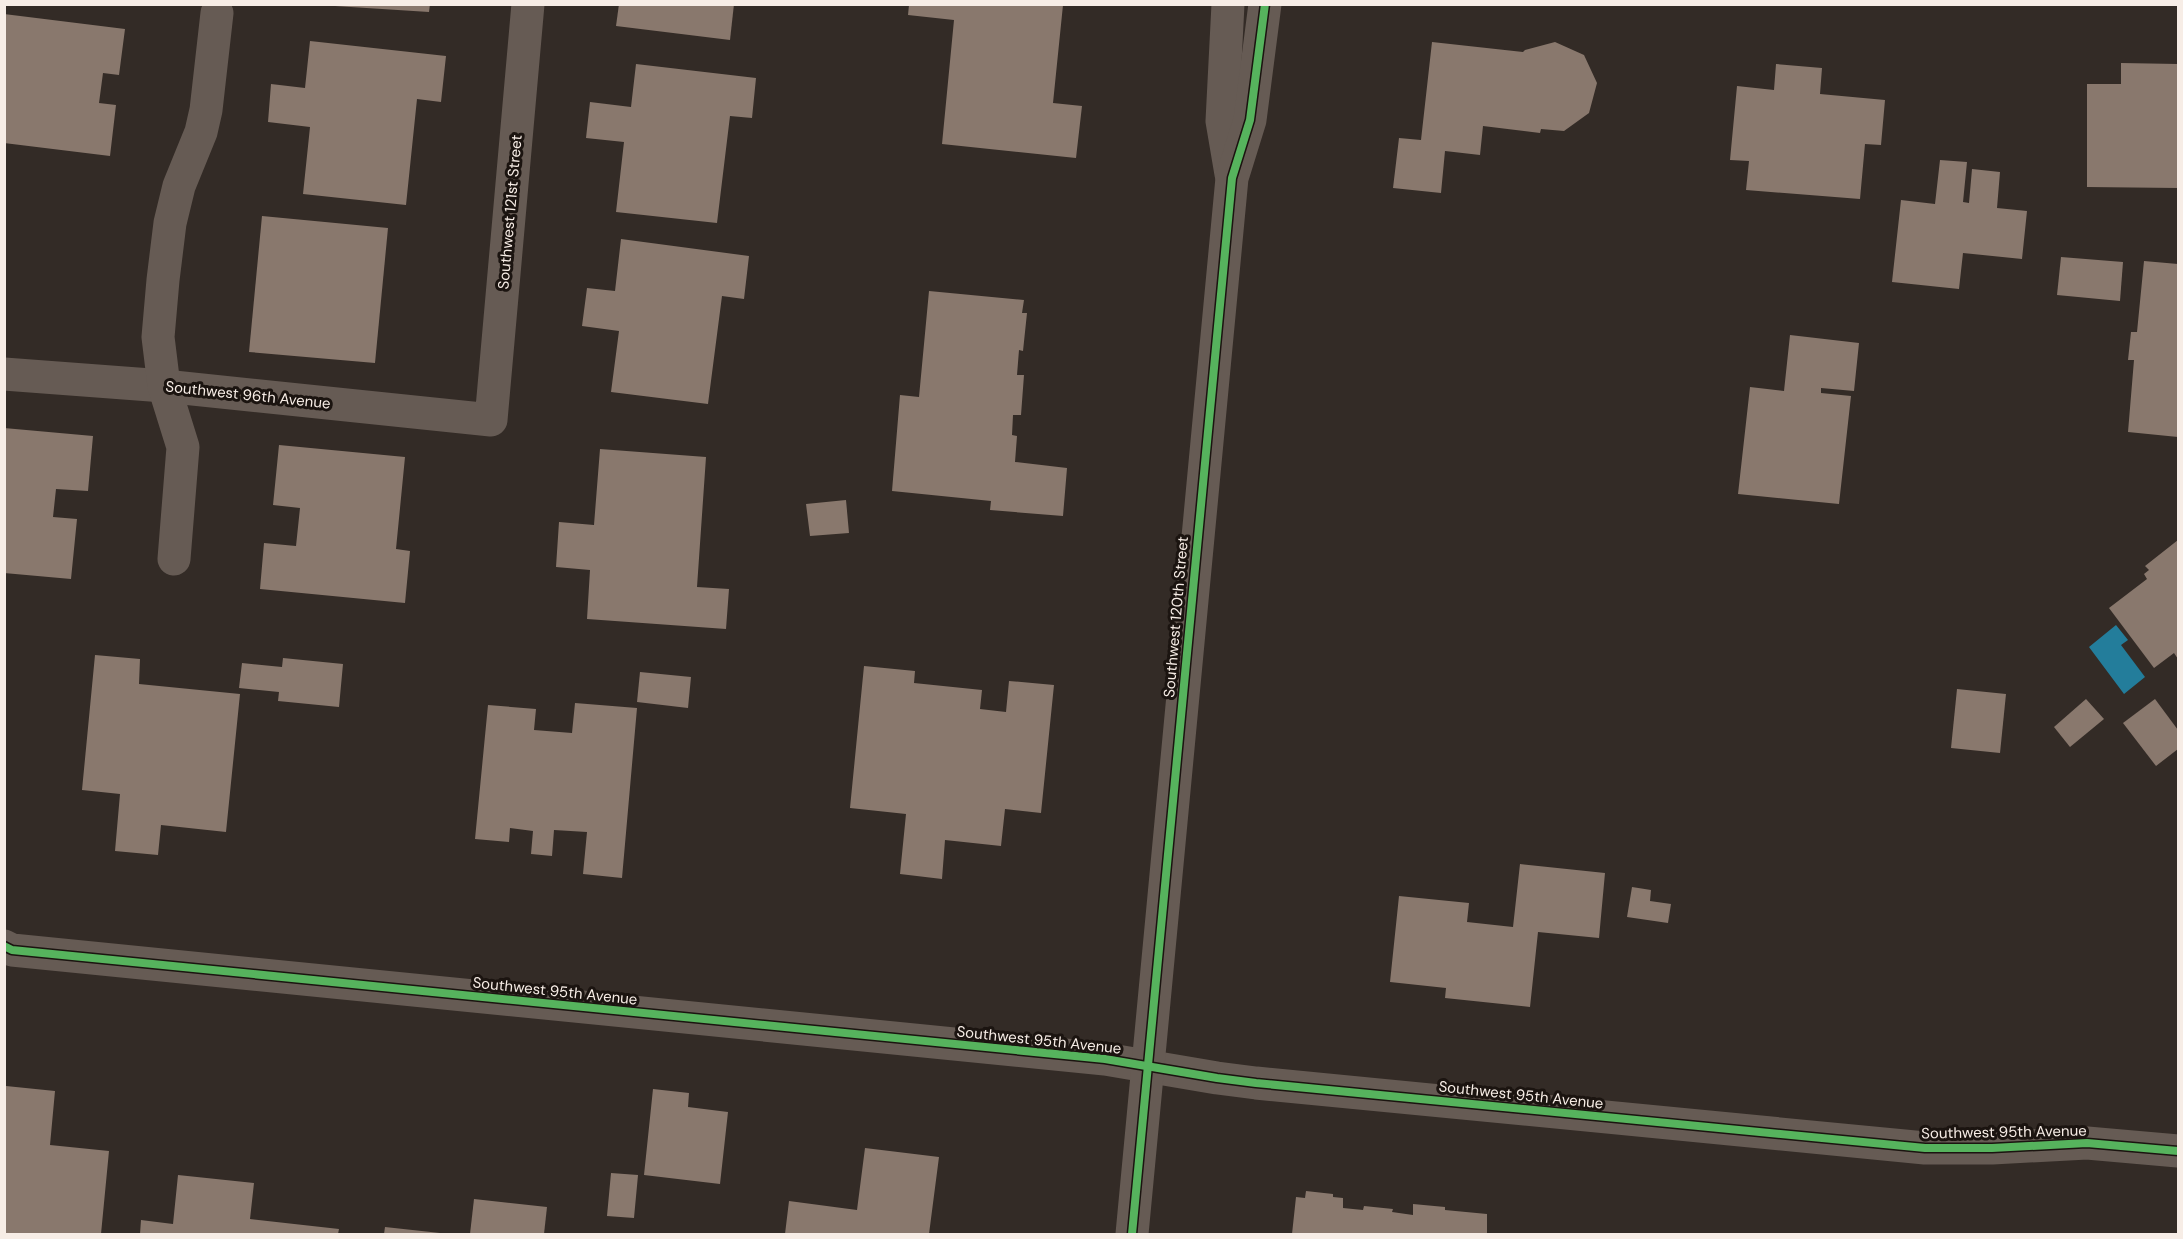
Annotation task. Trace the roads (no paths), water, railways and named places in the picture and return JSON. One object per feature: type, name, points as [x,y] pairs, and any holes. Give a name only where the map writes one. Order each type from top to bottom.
[{"type":"street","name":"Southwest 121st Street","points":[[491,420],[528,4]]},
{"type":"street","name":"Southwest 120th Street","points":[[1228,4],[1222,121],[1232,178]]},
{"type":"street","name":"Southwest 120th Street","points":[[1132,1234],[1232,178],[1250,120],[1264,4]]},
{"type":"street","points":[[174,559],[183,447],[164,386],[158,337],[170,223],[179,186],[203,121],[209,93],[217,13]]},
{"type":"street","name":"Southwest 96th Avenue","points":[[4,374],[164,386],[491,420]]},
{"type":"street","name":"Southwest 95th Avenue","points":[[4,946],[12,950],[1105,1059],[1148,1068],[1256,1083],[1925,1148],[1992,1148],[2087,1143],[2178,1151]]},
{"type":"water","points":[[2116,625],[2128,640],[2121,645],[2145,677],[2124,694],[2089,647]]}]
